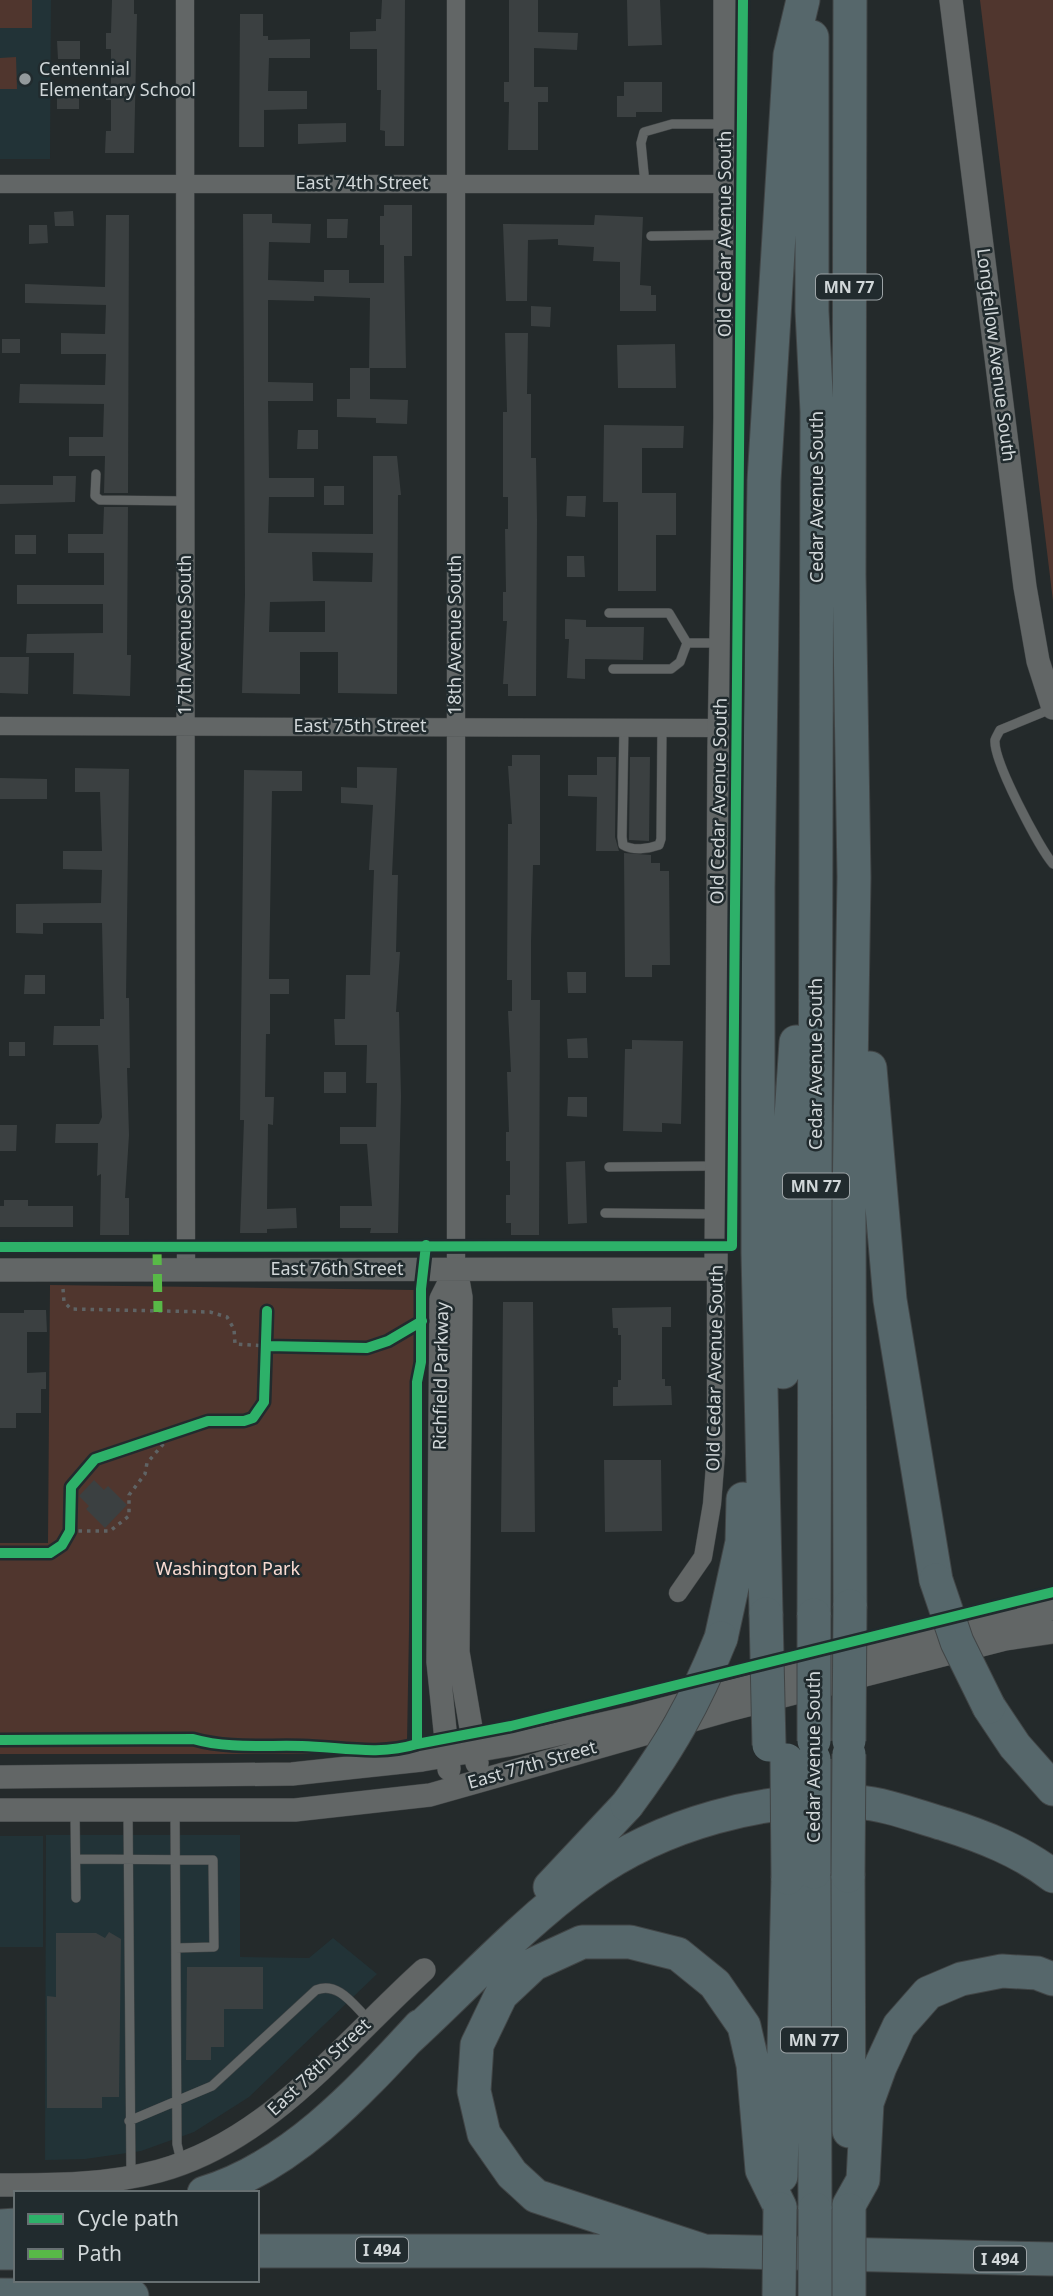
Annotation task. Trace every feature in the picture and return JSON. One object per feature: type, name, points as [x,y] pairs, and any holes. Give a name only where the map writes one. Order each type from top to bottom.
[{"type":"highway","points":[[779,2296],[785,2002],[791,1875],[788,1614],[758,1253],[758,888],[765,481],[790,55],[803,0]]},
{"type":"highway","name":"Cedar Avenue South","points":[[811,0],[812,311],[817,412],[817,757],[788,1614],[791,1875],[815,2209],[815,2296]]},
{"type":"highway","name":"Cedar Avenue South","points":[[849,2296],[849,1204],[854,877],[849,575],[850,0]]},
{"type":"highway","points":[[854,877],[890,1300],[936,1580],[957,1642],[989,1707],[1015,1746],[1053,1789]]},
{"type":"highway","points":[[406,2041],[627,1805],[667,1751],[698,1696],[721,1638],[741,1542],[751,1292],[758,1253]]},
{"type":"highway","points":[[210,2191],[232,2184],[305,2140],[406,2041],[587,1877],[638,1849],[722,1816],[766,1806],[858,1802],[895,1809],[981,1836],[1053,1876]]},
{"type":"highway","points":[[704,2251],[536,2196],[512,2174],[484,2134],[474,2091],[477,2045],[501,1996],[534,1964],[582,1942],[630,1942],[678,1954],[715,1984],[744,2026],[753,2065],[762,2171],[780,2208]]},
{"type":"highway","points":[[849,2207],[863,2180],[867,2103],[880,2067],[899,2026],[928,1993],[961,1979],[1002,1971],[1037,1973],[1053,1979]]},
{"type":"highway","points":[[947,2259],[1053,2235]]},
{"type":"highway","name":"I 494","points":[[259,2251],[704,2251],[947,2259],[1053,2259]]},
{"type":"highway","points":[[0,2295],[132,2296]]},
{"type":"street","name":"17th Avenue South","points":[[185,0],[186,1270]]},
{"type":"street","name":"18th Avenue South","points":[[456,0],[456,1269]]},
{"type":"street","name":"Old Cedar Avenue South","points":[[678,1593],[703,1557],[712,1504],[716,1453],[725,0]]},
{"type":"street","name":"Longfellow Avenue South","points":[[951,0],[1025,587],[1038,661],[1053,708]]},
{"type":"street","name":"East 74th Street","points":[[0,184],[725,184]]},
{"type":"street","name":"East 75th Street","points":[[0,726],[455,725],[719,728]]},
{"type":"street","name":"Richfield Parkway","points":[[456,1269],[461,1297],[458,1652],[480,1780]]},
{"type":"street","name":"Richfield Parkway","points":[[453,1788],[446,1755],[438,1662],[441,1299],[456,1269]]},
{"type":"street","name":"East 76th Street","points":[[0,1270],[716,1269]]},
{"type":"street","name":"East 77th Street","points":[[0,1777],[292,1774],[446,1755],[514,1744],[633,1717],[1053,1608]]},
{"type":"street","name":"East 77th Street","points":[[0,1810],[295,1810],[430,1795],[732,1709],[1005,1640],[1053,1632]]},
{"type":"street","name":"East 78th Street","points":[[0,2185],[59,2185],[131,2177],[182,2163],[218,2149],[281,2106],[424,1970]]},
{"type":"lane","points":[[645,184],[641,143],[644,132],[672,124],[725,124]]},
{"type":"lane","points":[[651,236],[725,235]]},
{"type":"lane","points":[[96,474],[95,496],[100,500],[185,501]]},
{"type":"lane","points":[[609,614],[669,614],[679,625],[687,643],[680,662],[671,669],[613,669]]},
{"type":"lane","points":[[687,643],[722,643]]},
{"type":"lane","points":[[1053,708],[1000,730],[995,742],[1003,770],[1042,850],[1053,864]]},
{"type":"lane","points":[[624,727],[622,837],[623,845],[628,848],[650,848],[659,845],[661,839],[662,727]]},
{"type":"lane","points":[[608,1167],[717,1166]]},
{"type":"lane","points":[[605,1213],[716,1214]]},
{"type":"lane","points":[[75,1810],[76,1898]]},
{"type":"lane","points":[[128,1810],[131,2177]]},
{"type":"lane","points":[[175,1810],[176,2103],[177,2144],[182,2163]]},
{"type":"lane","points":[[76,1859],[213,1860],[214,1947],[176,1948]]},
{"type":"lane","points":[[129,2121],[176,2103],[219,2081],[316,1990],[324,1987],[342,1993],[369,2020]]},
{"type":"path","points":[[63,1289],[64,1302],[71,1309],[210,1312],[227,1317],[234,1329],[235,1345],[280,1346]]},
{"type":"path","points":[[149,1440],[183,1430]]},
{"type":"path","points":[[62,1545],[71,1525],[110,1531],[129,1516],[129,1495],[145,1475],[147,1463],[171,1435]]},
{"type":"shaded area","name":"Centennial Elementary School","points":[[0,0],[51,0],[50,159],[0,159]]},
{"type":"shaded area","points":[[46,1835],[240,1835],[240,1957],[309,1958],[333,1938],[377,1974],[249,2097],[194,2132],[141,2151],[85,2159],[45,2160]]},
{"type":"shaded area","points":[[0,1836],[43,1836],[43,1947],[0,1947]]},
{"type":"green space","points":[[0,0],[32,0],[32,28],[0,28]]},
{"type":"green space","points":[[980,0],[1053,0],[1053,601]]},
{"type":"green space","points":[[16,57],[17,89],[0,89],[0,58]]},
{"type":"green space","name":"Washington Park","points":[[50,1285],[415,1290],[407,1743],[319,1754],[0,1754],[0,1543],[48,1543]]},
{"type":"building","points":[[112,0],[134,0],[134,14],[137,14],[134,153],[105,153],[106,131],[111,131],[111,100],[106,100],[106,85],[111,85],[111,49],[106,49],[106,33],[111,33]]},
{"type":"building","points":[[382,0],[405,0],[404,146],[385,146],[385,131],[380,130],[381,90],[377,90],[377,49],[350,49],[350,32],[376,31],[376,19],[381,19]]},
{"type":"building","points":[[509,0],[538,0],[538,32],[578,33],[577,50],[534,48],[534,87],[548,87],[548,102],[538,102],[538,150],[508,150],[509,102],[504,102],[504,82],[509,82]]},
{"type":"building","points":[[627,0],[660,0],[662,45],[628,46]]},
{"type":"building","points":[[240,14],[263,14],[263,36],[268,36],[268,40],[310,39],[310,58],[269,58],[268,91],[307,91],[307,109],[264,110],[264,147],[239,147]]},
{"type":"building","points":[[57,41],[80,41],[80,59],[58,59]]},
{"type":"building","points":[[624,82],[662,82],[662,112],[636,112],[636,117],[617,117],[617,96],[624,96]]},
{"type":"building","points":[[79,91],[79,109],[57,109],[57,92]]},
{"type":"building","points":[[346,123],[346,142],[298,144],[298,124]]},
{"type":"building","points":[[384,205],[412,205],[412,256],[404,256],[406,368],[369,368],[370,298],[314,296],[314,301],[268,300],[268,382],[313,383],[313,401],[268,401],[269,478],[314,478],[314,497],[269,497],[268,533],[373,534],[373,456],[397,456],[401,495],[398,495],[397,694],[338,693],[338,652],[300,652],[300,694],[242,693],[245,595],[243,214],[272,214],[272,223],[311,224],[310,243],[269,242],[268,280],[324,282],[324,270],[349,270],[349,283],[384,283],[384,245],[380,245],[380,216],[384,216]],"holes":[[[312,552],[373,553],[372,582],[313,581]],[[325,601],[325,632],[269,632],[270,602]]]},
{"type":"building","points":[[73,211],[74,226],[55,226],[54,212]]},
{"type":"building","points":[[106,215],[129,215],[128,493],[104,493],[105,456],[69,456],[69,437],[103,437],[104,404],[19,403],[20,384],[105,385],[106,354],[61,354],[61,333],[105,334],[106,305],[25,303],[25,284],[105,287]]},
{"type":"building","points":[[595,215],[643,217],[640,285],[651,286],[651,295],[656,295],[656,311],[620,311],[620,262],[593,261],[594,247],[558,245],[558,239],[528,240],[527,301],[506,301],[503,224],[594,225]]},
{"type":"building","points":[[327,219],[348,219],[347,238],[327,238]]},
{"type":"building","points":[[29,225],[47,225],[48,243],[29,244]]},
{"type":"building","points":[[531,306],[551,307],[550,327],[531,326]]},
{"type":"building","points":[[505,333],[528,333],[527,394],[531,394],[531,458],[536,458],[536,696],[508,696],[508,684],[503,684],[507,621],[503,621],[503,592],[506,592],[505,529],[508,529],[508,497],[503,497],[503,412],[507,412]]},
{"type":"building","points":[[2,339],[20,339],[20,353],[2,353]]},
{"type":"building","points":[[675,344],[676,388],[618,388],[617,345]]},
{"type":"building","points":[[350,368],[370,368],[370,399],[408,400],[407,424],[376,423],[376,418],[337,417],[337,399],[350,399]]},
{"type":"building","points":[[604,425],[684,426],[683,448],[642,448],[642,493],[676,493],[676,535],[656,535],[656,591],[618,591],[618,502],[603,502]]},
{"type":"building","points":[[298,430],[318,430],[318,449],[297,449]]},
{"type":"building","points":[[53,476],[76,476],[75,502],[0,504],[0,485],[53,485]]},
{"type":"building","points":[[324,486],[344,486],[344,505],[324,505]]},
{"type":"building","points":[[567,496],[586,496],[585,517],[566,516]]},
{"type":"building","points":[[104,507],[128,507],[127,655],[131,655],[130,696],[73,694],[74,653],[26,653],[27,634],[103,633],[103,604],[17,604],[17,585],[104,585],[104,553],[68,553],[68,534],[103,534]]},
{"type":"building","points":[[15,535],[36,535],[36,554],[15,554]]},
{"type":"building","points":[[567,556],[584,556],[585,577],[567,577]]},
{"type":"building","points":[[565,619],[586,620],[586,627],[644,627],[643,660],[585,659],[585,679],[567,678],[569,639],[565,639]]},
{"type":"building","points":[[0,657],[29,657],[28,694],[0,693]]},
{"type":"building","points":[[512,755],[540,755],[540,865],[533,865],[531,942],[531,1000],[540,1000],[539,1235],[511,1235],[511,1223],[506,1223],[506,1195],[510,1195],[510,1161],[506,1161],[506,1132],[509,1132],[507,1072],[511,1072],[508,1011],[512,1011],[512,980],[507,980],[508,824],[512,824],[508,766],[512,766]]},
{"type":"building","points":[[597,757],[616,757],[615,837],[619,851],[596,851],[597,797],[568,796],[568,775],[597,775]]},
{"type":"building","points":[[630,757],[650,757],[649,841],[629,840]]},
{"type":"building","points":[[357,767],[397,768],[392,875],[398,875],[396,952],[400,952],[396,1012],[399,1012],[401,1096],[398,1233],[370,1233],[371,1228],[340,1228],[340,1206],[372,1206],[367,1144],[340,1144],[340,1127],[376,1127],[377,1083],[366,1083],[367,1045],[335,1045],[334,1019],[345,1019],[346,975],[370,975],[374,870],[369,870],[373,805],[341,803],[341,787],[357,788]]},
{"type":"building","points":[[75,768],[129,769],[126,998],[129,998],[130,1068],[127,1068],[129,1135],[125,1198],[129,1198],[129,1235],[100,1235],[101,1174],[97,1176],[98,1143],[55,1143],[56,1124],[99,1124],[102,1117],[98,1045],[53,1045],[54,1026],[100,1026],[100,1019],[104,1019],[102,923],[43,923],[43,934],[16,933],[16,904],[101,903],[102,870],[63,869],[63,851],[102,851],[100,792],[75,792]]},
{"type":"building","points":[[244,770],[302,771],[302,791],[272,791],[269,979],[289,979],[289,994],[270,994],[265,1097],[274,1097],[273,1125],[268,1124],[267,1209],[296,1208],[297,1228],[267,1229],[267,1233],[240,1233],[244,1120],[240,1120]]},
{"type":"building","points":[[0,778],[47,779],[47,799],[0,799]]},
{"type":"building","points":[[624,853],[651,855],[651,863],[660,863],[660,871],[669,871],[670,965],[652,965],[652,977],[625,977]]},
{"type":"building","points":[[567,972],[586,972],[586,993],[568,993]]},
{"type":"building","points":[[25,975],[45,975],[45,994],[24,994]]},
{"type":"building","points":[[587,1038],[588,1058],[568,1058],[567,1039]]},
{"type":"building","points":[[632,1040],[683,1041],[681,1124],[662,1123],[662,1132],[623,1131],[625,1049],[632,1049]]},
{"type":"building","points":[[9,1042],[25,1042],[25,1056],[9,1056]]},
{"type":"building","points":[[324,1072],[346,1072],[346,1093],[324,1093]]},
{"type":"building","points":[[568,1097],[587,1097],[587,1117],[567,1116]]},
{"type":"building","points":[[0,1125],[17,1125],[16,1151],[0,1151]]},
{"type":"building","points":[[585,1161],[587,1223],[568,1224],[566,1162]]},
{"type":"building","points":[[4,1200],[28,1200],[28,1206],[73,1206],[73,1227],[0,1227],[0,1206],[4,1206]]},
{"type":"building","points":[[503,1302],[533,1302],[535,1532],[501,1532]]},
{"type":"building","points":[[671,1307],[671,1327],[662,1327],[662,1379],[665,1379],[665,1386],[671,1386],[672,1405],[613,1406],[613,1387],[618,1387],[618,1380],[621,1380],[621,1335],[618,1335],[618,1328],[613,1328],[612,1308]]},
{"type":"building","points":[[24,1310],[46,1310],[47,1332],[27,1332],[27,1373],[46,1372],[46,1389],[41,1389],[41,1413],[16,1413],[16,1428],[0,1428],[0,1313],[24,1313]]},
{"type":"building","points":[[604,1460],[661,1460],[662,1531],[605,1532]]},
{"type":"building","points":[[94,1480],[104,1490],[108,1486],[127,1505],[105,1528],[86,1509],[89,1506],[79,1496]]},
{"type":"building","points":[[109,1932],[121,1939],[119,2097],[102,2097],[102,2108],[47,2108],[47,1996],[56,1997],[56,1933],[96,1933],[105,1938]]},
{"type":"building","points":[[187,1967],[263,1967],[263,2009],[224,2009],[224,2047],[211,2047],[211,2060],[186,2060]]},
{"type":"marked path","points":[[157,1247],[158,1312]]},
{"type":"cycle path","points":[[0,1247],[732,1246],[743,0]]},
{"type":"cycle path","points":[[0,1740],[193,1739],[233,1745],[360,1750],[388,1750],[417,1744],[417,1382],[421,1362],[421,1289],[426,1245]]},
{"type":"cycle path","points":[[0,1553],[50,1553],[62,1545],[70,1531],[71,1487],[95,1459],[208,1421],[244,1421],[253,1418],[264,1402],[267,1311]]},
{"type":"cycle path","points":[[267,1346],[367,1348],[388,1341],[422,1321]]},
{"type":"cycle path","points":[[417,1744],[511,1726],[1053,1592]]},
{"type":"place","name":"Centennial Elementary School","points":[[25,79]]}]
